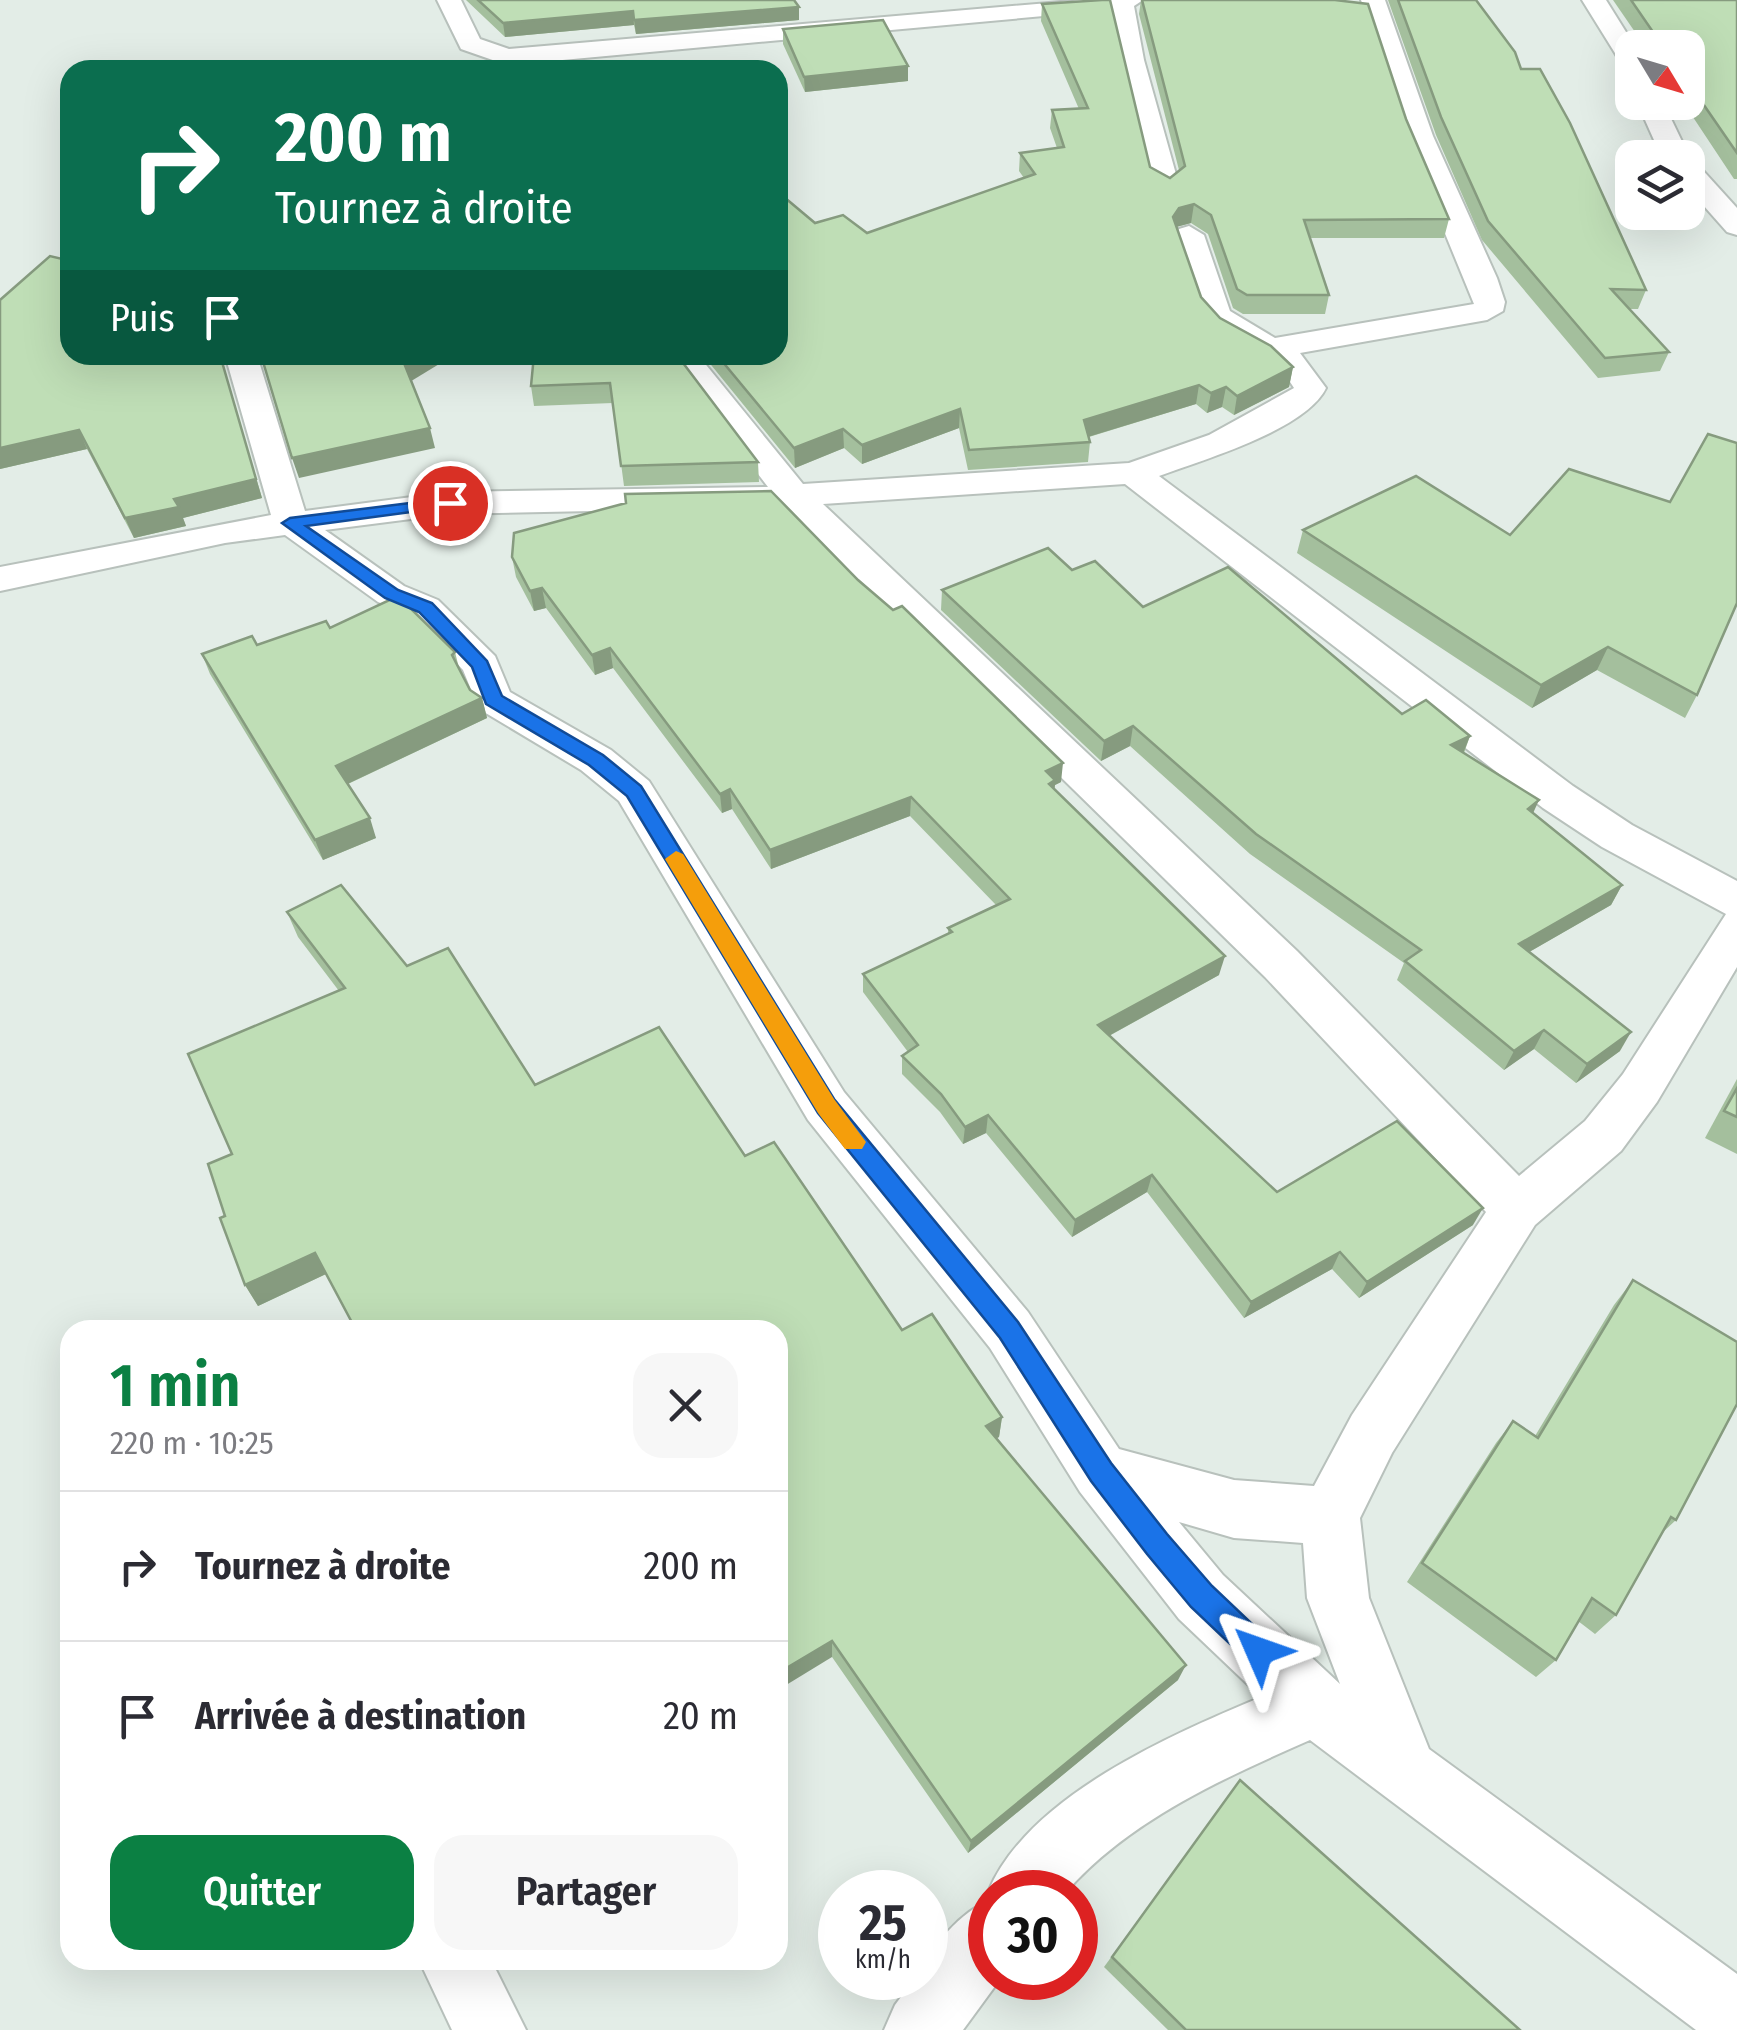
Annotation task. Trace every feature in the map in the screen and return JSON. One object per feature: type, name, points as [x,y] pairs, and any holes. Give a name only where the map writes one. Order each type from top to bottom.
[{"type":"street","points":[[449,0],[470,44],[505,60]]},
{"type":"street","points":[[1594,0],[1615,34]]},
{"type":"street","points":[[541,60],[1126,1],[1130,60],[1166,185]]},
{"type":"street","points":[[1277,347],[1487,311],[1490,302],[1419,136],[1374,6],[1343,6]]},
{"type":"street","points":[[1705,190],[1737,226]]},
{"type":"street","points":[[0,578],[290,523],[450,503],[661,504],[1133,473],[1222,442],[1305,398],[1310,388],[1277,347],[1229,326],[1217,315],[1189,235]]},
{"type":"street","points":[[244,365],[290,523],[391,594],[426,608],[481,665],[493,700],[596,760],[634,791],[826,1106],[1009,1330],[1101,1472],[1201,1596],[1316,1705],[1737,2017]]},
{"type":"street","points":[[689,365],[794,496],[1281,964],[1517,1209]]},
{"type":"street","points":[[1133,473],[1558,796],[1616,836],[1737,901]]},
{"type":"street","points":[[1404,1767],[1338,1598],[1330,1516],[1372,1434],[1517,1209],[1603,1136],[1640,1088],[1737,928]]},
{"type":"street","points":[[1101,1472],[1234,1508],[1330,1516]]},
{"type":"street","points":[[1046,1870],[1114,1806],[1201,1755],[1316,1705]]},
{"type":"street","points":[[920,2030],[968,1964]]},
{"type":"street","points":[[459,1970],[490,2030]]},
{"type":"building","points":[[478,0],[794,0],[799,7],[634,20],[633,11],[503,23]]},
{"type":"building","points":[[1110,0],[1150,167],[1170,178],[1185,166],[1142,0],[1335,0],[1368,4],[1406,119],[1449,219],[1304,220],[1329,295],[1247,295],[1237,289],[1211,215],[1194,204],[1179,208],[1173,217],[1201,297],[1220,318],[1271,346],[1293,367],[1237,396],[1226,387],[1211,393],[1199,385],[1084,420],[1090,442],[969,450],[960,409],[862,445],[843,429],[794,448],[725,365],[788,365],[788,200],[815,223],[843,215],[867,233],[1035,174],[1020,153],[1064,147],[1052,110],[1088,108],[1042,4]]},
{"type":"building","points":[[1398,0],[1476,0],[1515,52],[1521,69],[1540,69],[1570,123],[1615,222],[1615,230],[1619,230],[1646,290],[1611,289],[1669,352],[1605,358],[1488,221],[1441,117]]},
{"type":"building","points":[[1631,0],[1737,0],[1737,153],[1705,107],[1705,30],[1652,30]]},
{"type":"building","points":[[883,20],[908,66],[804,77],[783,29]]},
{"type":"building","points":[[50,256],[60,258],[60,365],[223,365],[256,479],[174,499],[179,507],[125,518],[79,430],[0,448],[0,300]]},
{"type":"building","points":[[264,365],[405,365],[430,428],[292,458]]},
{"type":"building","points":[[533,365],[685,365],[758,462],[621,466],[610,383],[531,386]]},
{"type":"building","points":[[1708,434],[1737,443],[1737,603],[1697,695],[1608,647],[1541,685],[1303,530],[1416,476],[1510,535],[1569,469],[1670,502]]},
{"type":"building","points":[[771,491],[858,580],[893,610],[902,606],[1063,763],[1046,771],[1055,780],[1049,784],[1225,956],[1098,1025],[1277,1192],[1397,1121],[1483,1208],[1367,1282],[1340,1252],[1251,1302],[1152,1175],[1075,1220],[988,1115],[965,1127],[941,1094],[902,1056],[918,1045],[863,974],[952,932],[948,928],[1010,899],[911,797],[770,850],[730,789],[720,794],[610,648],[592,655],[542,588],[530,591],[512,557],[514,533],[626,503],[625,494]]},
{"type":"building","points":[[1048,548],[1072,570],[1095,561],[1143,607],[1228,567],[1402,714],[1426,700],[1470,736],[1451,745],[1539,800],[1528,809],[1622,885],[1519,944],[1631,1032],[1587,1064],[1544,1030],[1514,1051],[1405,961],[1421,950],[1256,834],[1133,726],[1104,741],[942,590]]},
{"type":"building","points":[[398,596],[455,652],[452,655],[470,690],[482,698],[336,766],[370,818],[315,840],[202,654],[252,636],[257,645],[326,621],[330,628]]},
{"type":"building","points":[[341,885],[407,966],[448,948],[535,1085],[659,1027],[745,1156],[774,1142],[902,1330],[932,1314],[1002,1417],[986,1426],[1186,1665],[971,1841],[832,1641],[788,1667],[788,1320],[351,1320],[315,1253],[245,1285],[220,1218],[225,1216],[208,1164],[232,1154],[188,1054],[345,988],[287,912]]},
{"type":"building","points":[[1737,1088],[1737,1117],[1724,1111]]},
{"type":"building","points":[[1633,1280],[1737,1342],[1737,1404],[1676,1520],[1671,1517],[1616,1615],[1592,1598],[1556,1660],[1422,1563],[1513,1421],[1538,1438]]},
{"type":"building","points":[[1240,1780],[1520,2030],[1186,2030],[1112,1957]]},
{"type":"slow traffic","points":[[676,859],[826,1106],[854,1142]]},
{"type":"route","points":[[450,503],[290,523],[391,594],[426,608],[481,665],[493,700],[596,760],[634,791],[826,1106],[1009,1330],[1101,1472],[1157,1544],[1201,1596],[1259,1651]]}]
